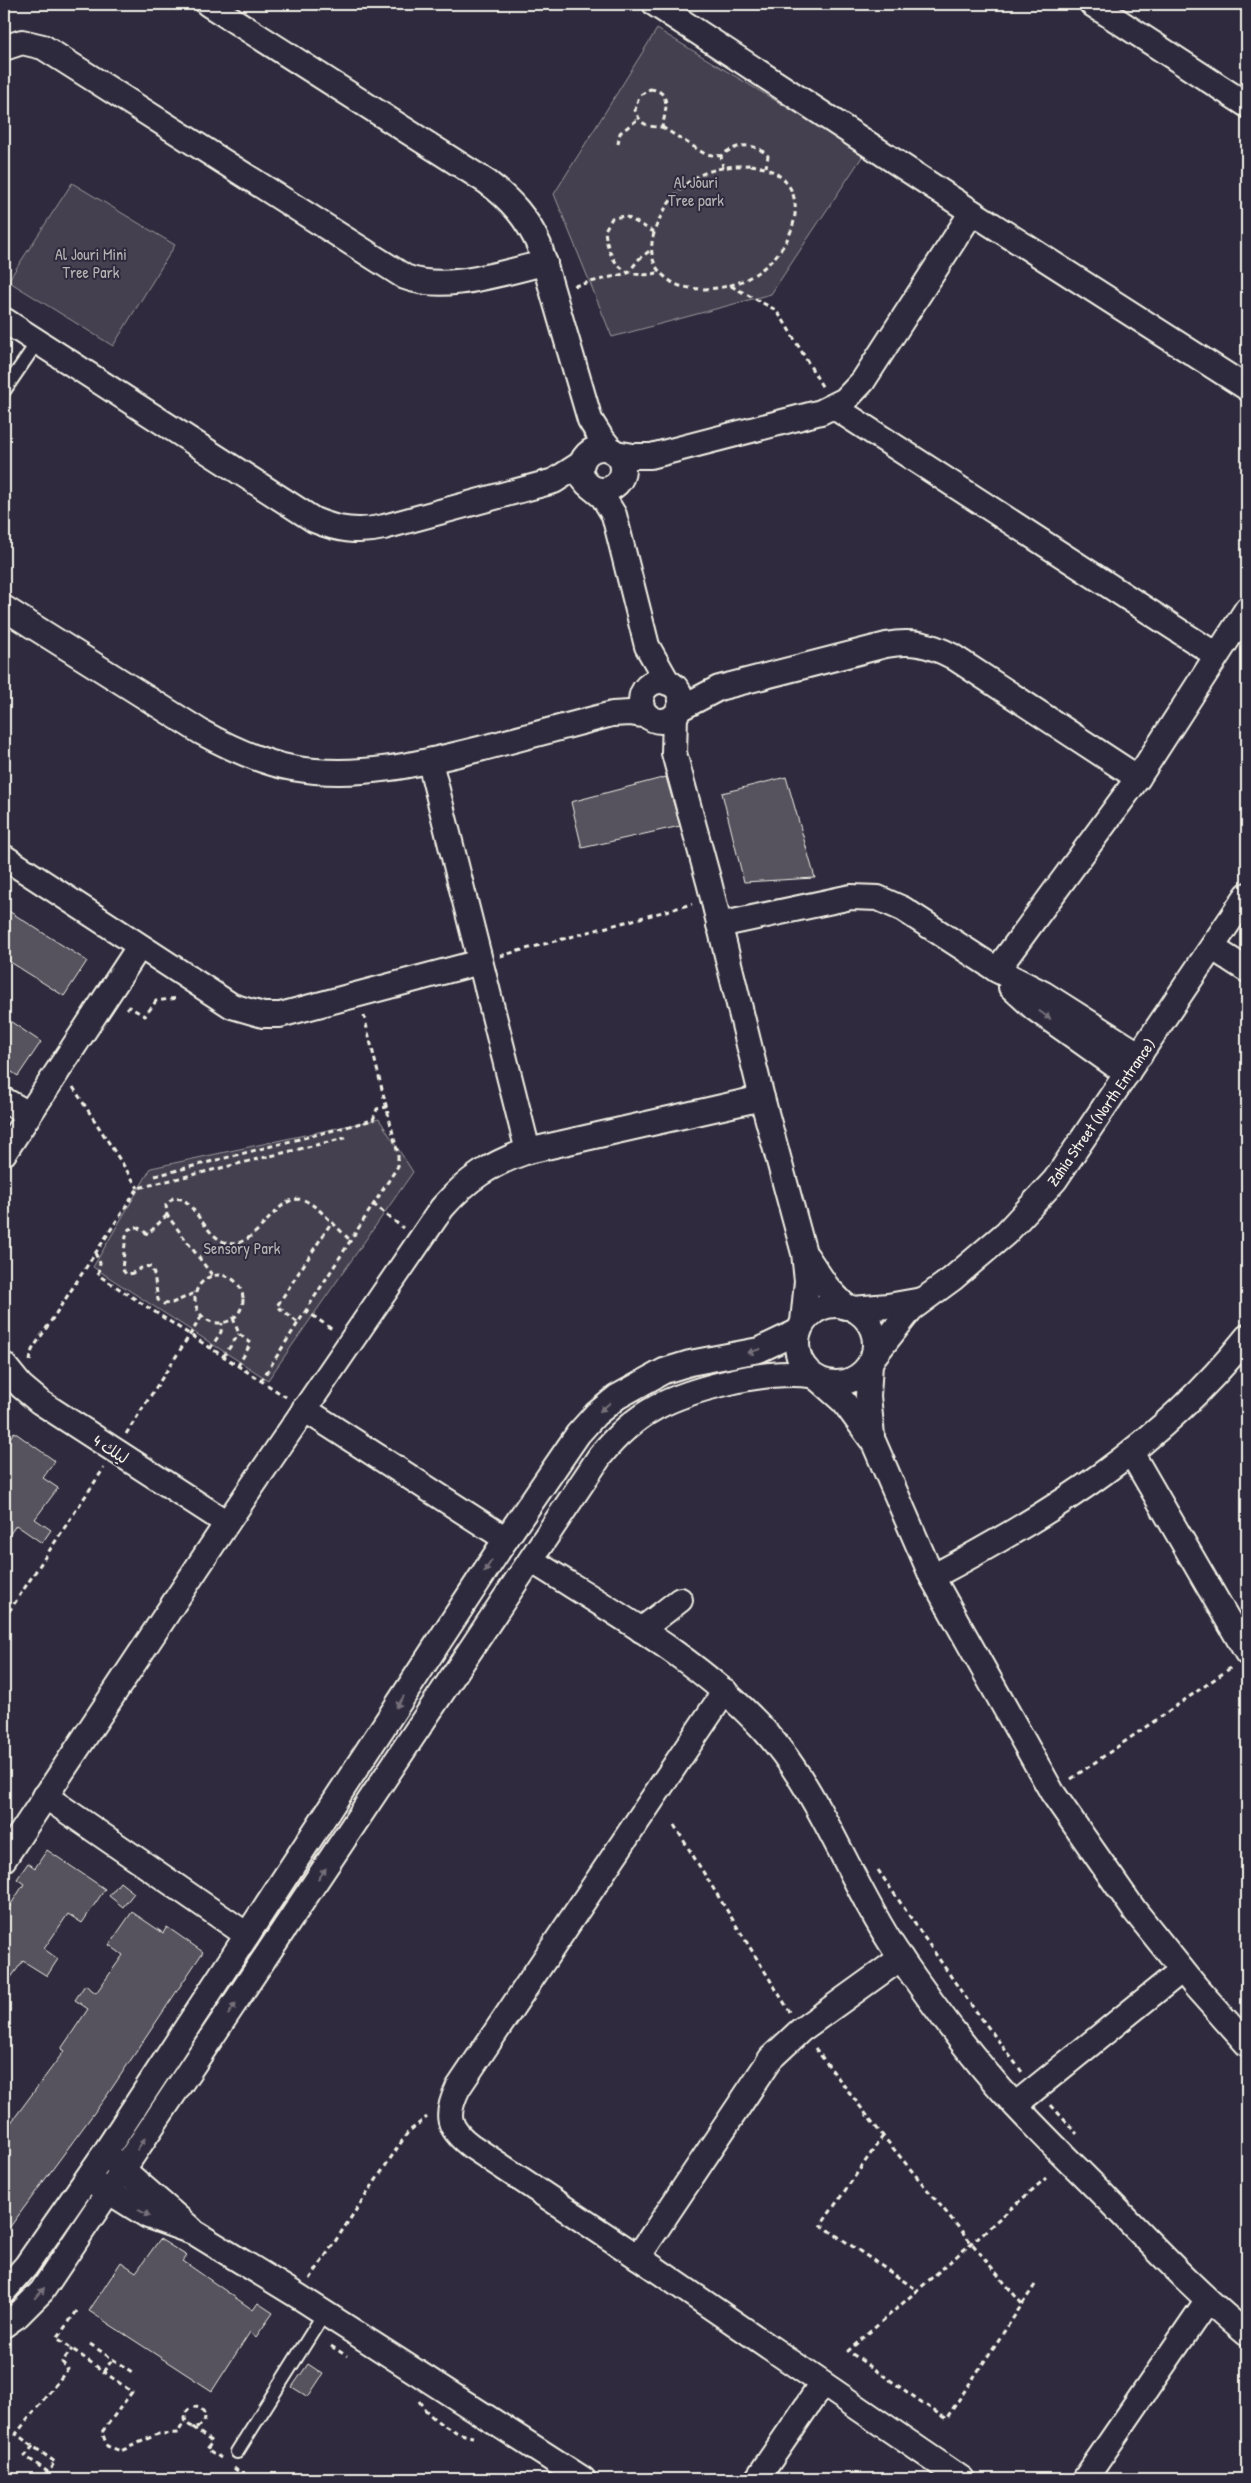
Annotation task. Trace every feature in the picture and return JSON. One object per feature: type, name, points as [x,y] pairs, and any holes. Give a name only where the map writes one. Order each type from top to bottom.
[{"type":"street","points":[[208,4],[504,194],[530,226],[554,290],[590,420],[622,464],[621,479],[614,501],[614,515],[647,646],[642,705],[674,753],[709,882],[762,1098],[804,1253],[807,1281],[801,1327],[796,1343],[798,1355],[814,1377],[844,1402],[874,1443],[932,1577],[1052,1792],[1135,1911],[1182,1970],[1247,2044]]},
{"type":"street","points":[[655,4],[972,212],[1247,388]]},
{"type":"street","points":[[1092,4],[1247,105]]},
{"type":"street","points":[[4,48],[22,42],[43,48],[405,277],[417,281],[443,284],[545,263]]},
{"type":"street","points":[[586,474],[596,449],[651,456],[834,407],[855,392],[864,381],[972,212]]},
{"type":"street","points":[[4,320],[314,520],[341,530],[377,529],[586,474],[610,489],[651,456]]},
{"type":"street","points":[[834,407],[1216,655]]},
{"type":"street","points":[[590,420],[586,474],[614,515]]},
{"type":"street","points":[[4,608],[201,732],[230,748],[260,760],[292,768],[341,772],[382,770],[430,762],[612,714],[664,720],[719,688],[900,642],[927,644],[952,656],[1138,778]]},
{"type":"street","points":[[997,970],[1138,778],[1247,609]]},
{"type":"street","points":[[647,646],[680,696],[674,753]]},
{"type":"street","points":[[612,714],[655,682],[719,688]]},
{"type":"street","points":[[430,762],[528,1151]]},
{"type":"street","points":[[4,857],[139,948],[232,1006],[247,1012],[280,1014],[480,962]]},
{"type":"street","name":"Zahia Street (North Entrance)","points":[[872,1360],[900,1320],[922,1300],[980,1257],[1032,1207],[1055,1180],[1218,941],[1247,895]]},
{"type":"street","points":[[719,925],[850,897],[878,898],[903,909],[997,970],[1008,984],[1034,1008],[1134,1065]]},
{"type":"street","points":[[1218,941],[1247,953]]},
{"type":"street","points":[[1218,941],[1247,970]]},
{"type":"street","points":[[4,1153],[29,1114],[70,1077],[139,948]]},
{"type":"street","points":[[4,1859],[304,1409],[442,1208],[459,1188],[480,1172],[503,1159],[528,1151],[762,1098]]},
{"type":"street","points":[[4,1100],[29,1114]]},
{"type":"street","points":[[804,1253],[827,1287],[870,1324],[874,1334],[868,1404],[874,1443]]},
{"type":"street","points":[[4,2291],[16,2279],[88,2178],[506,1539],[578,1434],[596,1414],[617,1397],[664,1371],[690,1363],[759,1350],[801,1327],[822,1308],[834,1305],[850,1308],[888,1306],[922,1300]]},
{"type":"street","points":[[932,1577],[1034,1520],[1132,1454],[1191,1399],[1247,1337]]},
{"type":"street","points":[[4,2325],[42,2292],[530,1560],[600,1456],[619,1434],[647,1411],[687,1392],[756,1376],[783,1373],[814,1377],[832,1384],[847,1382],[860,1375],[872,1360]]},
{"type":"street","name":"ليلك 4","points":[[13,1374],[40,1402],[227,1523]]},
{"type":"street","points":[[304,1409],[506,1539]]},
{"type":"street","points":[[1132,1454],[1243,1658]]},
{"type":"street","points":[[530,1560],[640,1630],[725,1691],[745,1710],[785,1755],[826,1822],[901,1958],[960,2038],[1015,2105],[1207,2301],[1247,2334]]},
{"type":"street","points":[[472,1591],[499,1609]]},
{"type":"street","points":[[640,1630],[680,1600]]},
{"type":"street","points":[[725,1691],[458,2088],[449,2112],[451,2124],[459,2138],[470,2146],[638,2257],[962,2479]]},
{"type":"street","points":[[45,1796],[247,1935]]},
{"type":"street","points":[[638,2257],[764,2068],[801,2030],[901,1958]]},
{"type":"street","points":[[1015,2105],[1182,1970]]},
{"type":"street","points":[[104,2154],[125,2169],[195,2233],[325,2312],[583,2479]]},
{"type":"street","points":[[88,2178],[148,2216],[195,2233]]},
{"type":"street","points":[[1085,2479],[1207,2301]]},
{"type":"street","points":[[757,2479],[822,2384]]},
{"type":"lane","points":[[4,391],[38,341]]},
{"type":"lane","points":[[237,2452],[325,2312]]},
{"type":"path","points":[[662,127],[667,104],[662,93],[650,89],[639,96],[635,110],[638,119],[649,127],[662,127],[705,154],[720,156],[736,147],[754,146],[762,149],[768,156],[766,167]]},
{"type":"path","points":[[618,144],[620,133],[638,119]]},
{"type":"path","points":[[720,156],[724,168]]},
{"type":"path","points":[[751,165],[766,167],[781,178],[791,192],[796,209],[794,227],[774,259],[745,281],[712,290],[694,290],[675,285],[660,272],[654,260],[652,249],[654,232],[665,208],[677,192],[693,179],[711,170],[751,165]]},
{"type":"path","points":[[628,273],[611,257],[605,237],[607,224],[612,218],[625,216],[654,232]]},
{"type":"path","points":[[628,273],[639,259],[652,249]]},
{"type":"path","points":[[554,290],[628,273],[644,275],[660,272]]},
{"type":"path","points":[[730,286],[774,309],[782,318],[834,407]]},
{"type":"path","points":[[480,962],[694,904],[690,887],[709,882]]},
{"type":"path","points":[[260,1381],[398,1166],[398,1154],[359,994]]},
{"type":"path","points":[[123,1014],[129,1007],[145,1016],[156,1001],[180,998]]},
{"type":"path","points":[[70,1077],[138,1188]]},
{"type":"path","points":[[155,1176],[373,1120],[377,1109],[387,1107]]},
{"type":"path","points":[[13,1374],[29,1358],[32,1350],[138,1188],[349,1137]]},
{"type":"path","points":[[212,1275],[167,1215],[166,1210],[169,1201],[173,1198],[183,1199],[215,1236],[229,1244],[245,1240],[282,1206],[293,1200],[305,1200],[350,1240]]},
{"type":"path","points":[[373,1204],[419,1241]]},
{"type":"path","points":[[167,1215],[148,1234],[137,1228],[129,1229],[126,1236],[122,1269],[126,1274],[130,1274],[142,1266],[150,1266],[154,1270],[158,1300],[164,1304],[172,1303],[195,1293]]},
{"type":"path","points":[[297,1322],[277,1306],[330,1222]]},
{"type":"path","points":[[95,1253],[100,1263],[98,1275],[304,1409]]},
{"type":"path","points":[[212,1275],[229,1276],[241,1288],[243,1304],[234,1318],[222,1323],[207,1320],[202,1316],[194,1301],[195,1293],[204,1279],[212,1275]]},
{"type":"path","points":[[305,1310],[350,1343]]},
{"type":"path","points":[[234,1318],[239,1334],[251,1343],[238,1366]]},
{"type":"path","points":[[210,1349],[221,1332],[222,1323]]},
{"type":"path","points":[[223,1357],[239,1334]]},
{"type":"path","points":[[117,1432],[124,1437]]},
{"type":"path","points":[[1052,1792],[1243,1658]]},
{"type":"path","points":[[674,1825],[801,2030],[883,2136],[1022,2304]]},
{"type":"path","points":[[872,1862],[963,1994],[1035,2089],[1081,2138]]},
{"type":"path","points":[[298,2296],[408,2132],[432,2114],[449,2112]]},
{"type":"path","points":[[883,2136],[821,2225],[917,2290]]},
{"type":"path","points":[[1035,2285],[946,2419],[848,2352],[1046,2178]]},
{"type":"path","points":[[77,2311],[57,2338],[132,2392],[102,2432],[107,2446],[113,2450],[128,2449],[158,2434],[178,2433],[185,2420],[185,2414],[194,2408],[200,2408],[205,2418],[203,2423],[193,2427],[185,2420]]},
{"type":"path","points":[[90,2344],[135,2374]]},
{"type":"path","points":[[34,2446],[25,2456],[48,2472],[55,2462],[34,2446],[16,2434],[68,2369],[62,2362],[72,2349]]},
{"type":"path","points":[[104,2372],[113,2359]]},
{"type":"path","points":[[238,2479],[242,2474]]},
{"type":"green space","name":"Al Jouri Tree park","points":[[657,29],[864,154],[771,294],[612,337],[554,194]]},
{"type":"green space","name":"Al Jouri Mini Tree Park","points":[[72,183],[175,245],[113,346],[8,281]]},
{"type":"green space","name":"Sensory Park","points":[[379,1119],[413,1172],[268,1380],[93,1267],[151,1168]]},
{"type":"building","points":[[666,777],[680,826],[582,848],[571,802]]},
{"type":"building","points":[[786,777],[815,878],[744,882],[722,793]]},
{"type":"building","points":[[4,908],[87,961],[64,996],[4,958]]},
{"type":"building","points":[[4,1017],[41,1042],[18,1076],[4,1067]]},
{"type":"building","points":[[14,1432],[55,1461],[43,1478],[58,1488],[35,1519],[51,1530],[42,1543],[16,1525],[4,1543],[4,1447]]},
{"type":"building","points":[[47,1850],[105,1889],[82,1923],[68,1914],[44,1949],[58,1959],[47,1976],[23,1961],[4,1987],[4,1915],[24,1884],[17,1879],[28,1863],[35,1868]]},
{"type":"building","points":[[120,1882],[134,1893],[123,1907],[109,1896]]},
{"type":"building","points":[[132,1912],[163,1933],[167,1927],[203,1952],[108,2094],[4,2235],[4,2132],[64,2051],[61,2049],[88,2009],[75,2000],[85,1985],[96,1993],[123,1955],[109,1945]]},
{"type":"building","points":[[160,2239],[187,2256],[183,2261],[253,2310],[258,2303],[273,2313],[256,2337],[250,2332],[212,2391],[89,2311],[121,2262],[136,2272]]},
{"type":"building","points":[[308,2364],[323,2374],[308,2397],[292,2387]]}]
